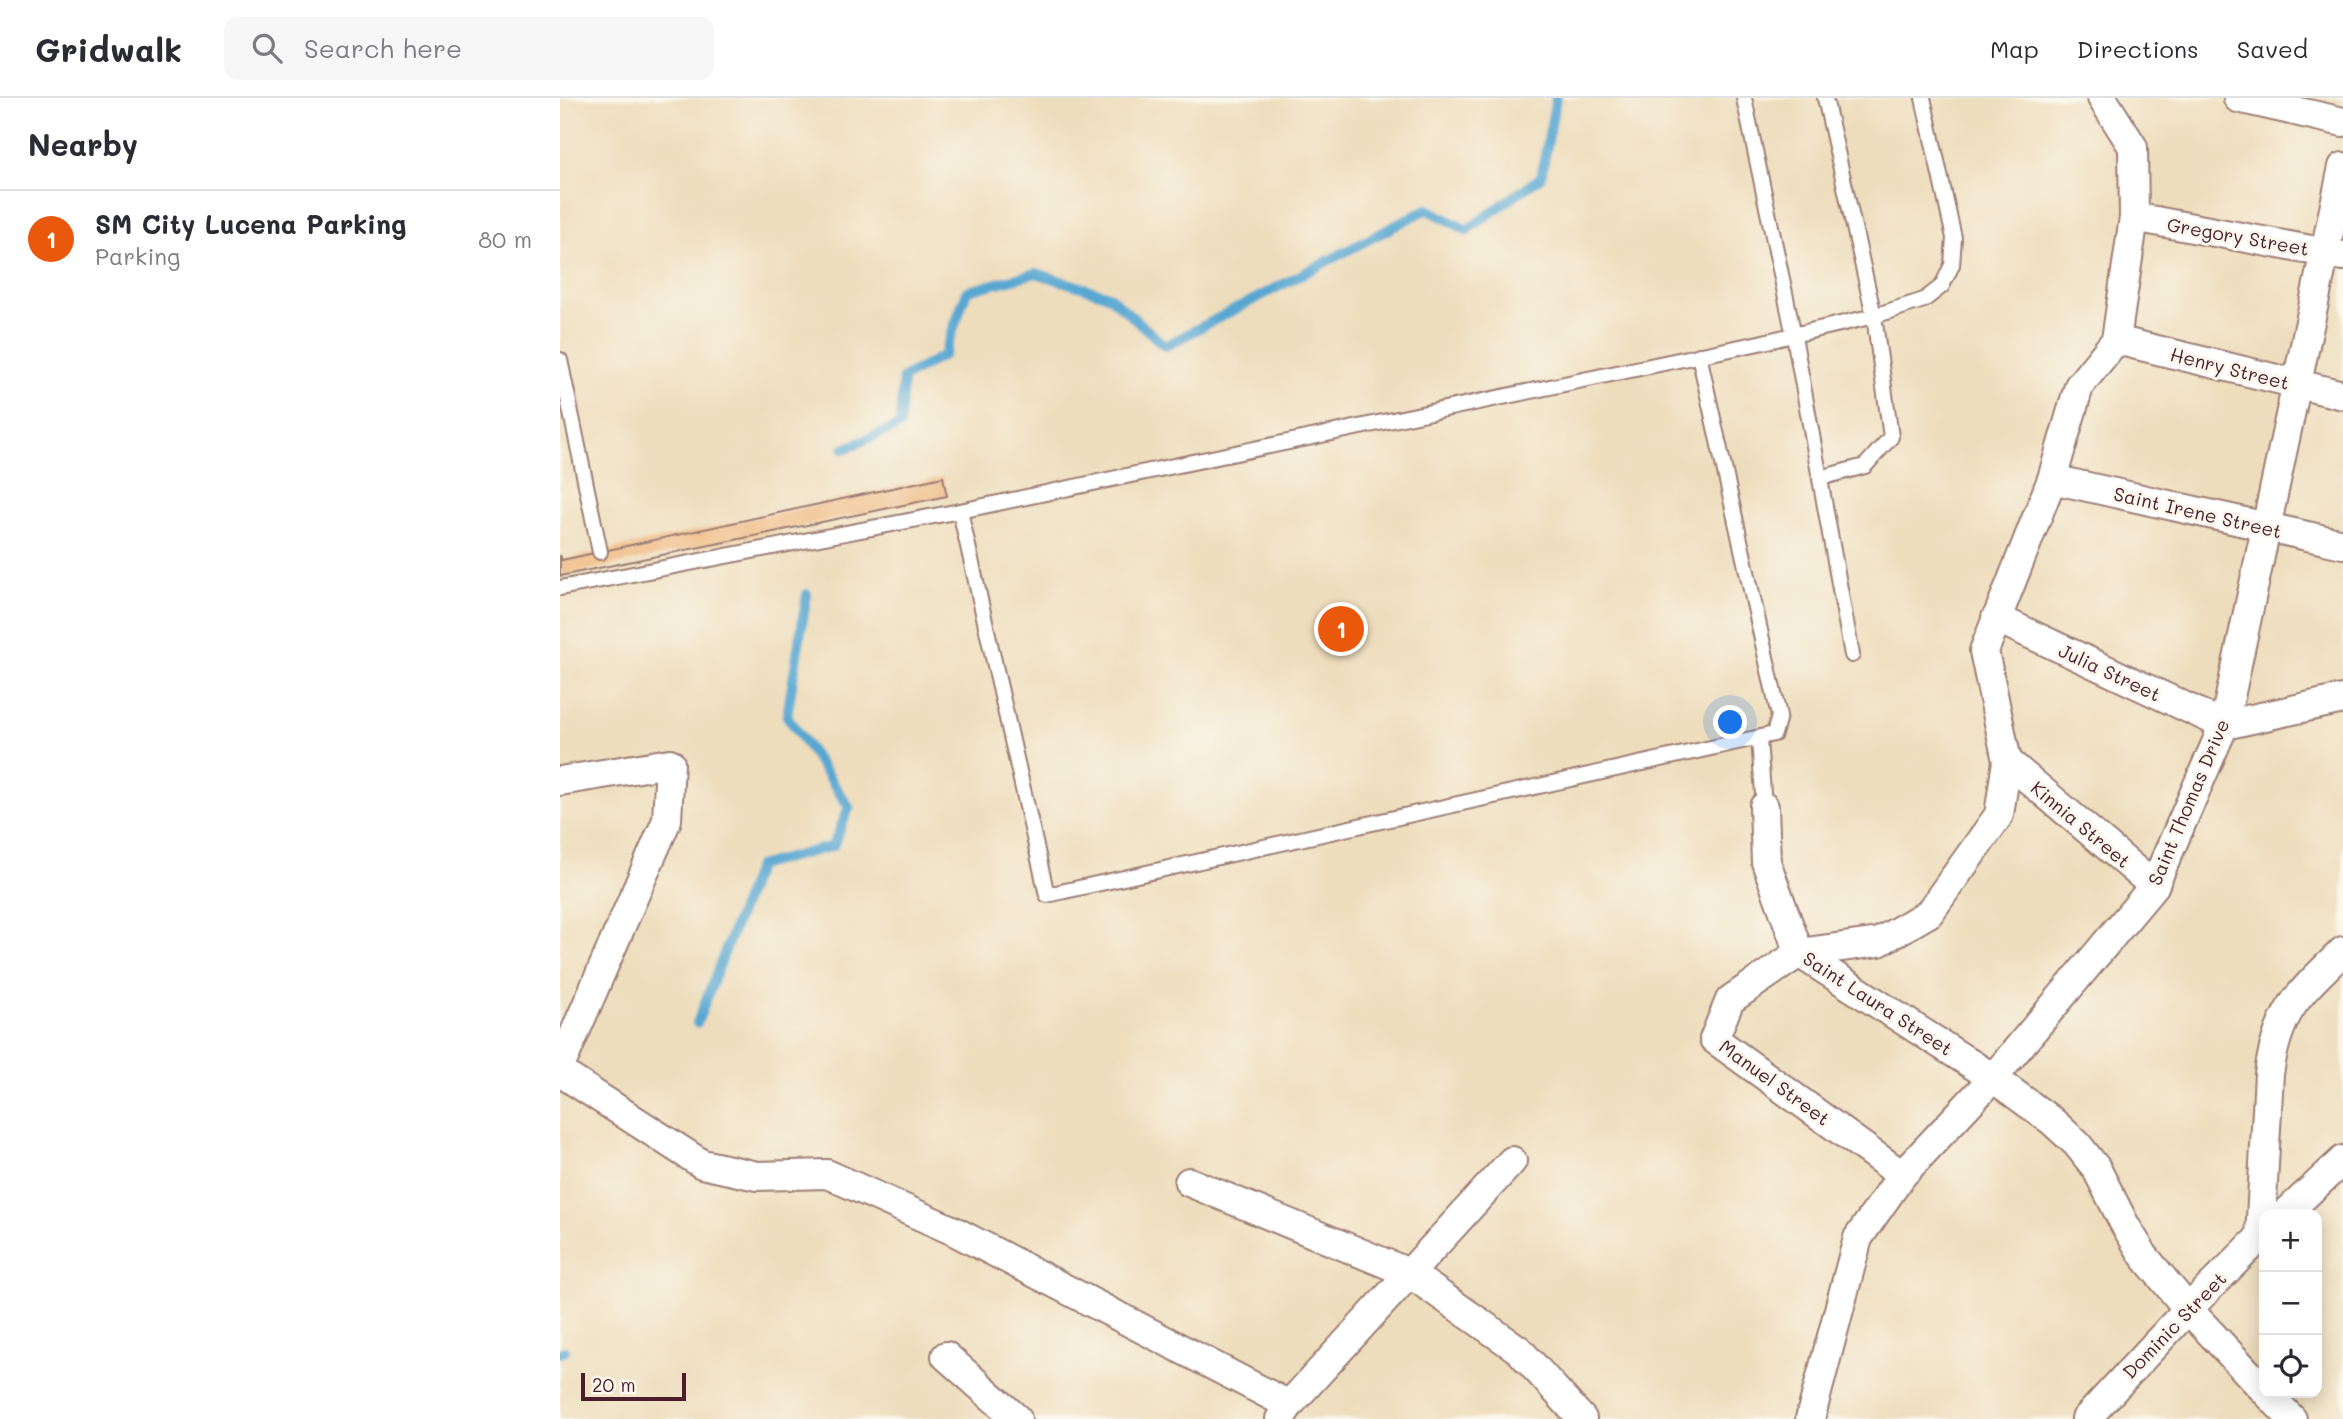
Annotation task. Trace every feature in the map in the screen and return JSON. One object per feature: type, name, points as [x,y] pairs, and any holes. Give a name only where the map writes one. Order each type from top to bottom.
[{"type":"street","points":[[1799,953],[1880,942],[1928,913],[1999,815],[2007,761],[1984,651],[2052,479],[2079,386],[2116,340],[2134,217],[2133,147],[2102,98]]},
{"type":"street","points":[[2238,98],[2343,122]]},
{"type":"street","name":"Saint Thomas Drive","points":[[1810,1419],[1858,1238],[1902,1175],[1993,1078],[2154,886],[2224,725],[2297,384],[2333,254],[2343,167]]},
{"type":"street","name":"Gregory Street","points":[[2134,217],[2333,254]]},
{"type":"street","name":"Henry Street","points":[[2116,340],[2343,395]]},
{"type":"street","name":"Saint Irene Street","points":[[2052,479],[2343,544]]},
{"type":"street","name":"Julia Street","points":[[1997,618],[2224,725]]},
{"type":"street","points":[[2224,725],[2343,699]]},
{"type":"street","name":"Kinnia Street","points":[[2007,761],[2154,886]]},
{"type":"street","points":[[560,781],[670,763],[667,820],[560,1070],[702,1164],[757,1176],[827,1174],[954,1231],[1285,1412],[1512,1161]]},
{"type":"street","name":"Saint Laura Street","points":[[1764,807],[1766,862],[1799,953],[1993,1078],[2052,1121],[2077,1144],[2096,1168],[2125,1226],[2144,1256],[2188,1309],[2259,1384]]},
{"type":"street","points":[[2263,1209],[2269,1074],[2273,1048],[2283,1021],[2299,993],[2343,951]]},
{"type":"street","name":"Manuel Street","points":[[1799,953],[1730,1000],[1714,1039],[1902,1175]]},
{"type":"street","points":[[2290,1209],[2343,1160]]},
{"type":"street","points":[[1189,1182],[1409,1273],[1519,1350],[1582,1419]]},
{"type":"street","name":"Dominic Street","points":[[2086,1419],[2188,1309],[2259,1238]]},
{"type":"street","points":[[946,1356],[1017,1419]]},
{"type":"street","name":"Saint Laura Street","points":[[2272,1398],[2292,1419]]},
{"type":"lane","points":[[1744,98],[1794,336],[1852,655]]},
{"type":"lane","points":[[1820,478],[1866,466],[1891,438],[1874,316],[1825,98]]},
{"type":"lane","points":[[560,588],[603,566],[960,511],[1794,336],[1924,300],[1942,286],[1952,265],[1954,238],[1923,98]]},
{"type":"lane","points":[[960,511],[1047,895],[1774,734],[1779,716],[1699,355]]},
{"type":"lane","points":[[560,360],[603,566]]},
{"type":"lane","points":[[1759,739],[1764,807]]},
{"type":"building","points":[[943,477],[947,496],[560,576],[560,555],[562,560]]},
{"type":"waterway","points":[[844,449],[900,425],[903,378],[944,355],[967,291],[1036,273],[1109,296],[1165,346],[1427,209],[1467,230],[1541,177],[1556,98]]},
{"type":"waterway","points":[[697,1023],[758,866],[833,846],[849,807],[787,716],[807,594]]},
{"type":"waterway","points":[[560,1353],[565,1351]]},
{"type":"place","name":"SM City Lucena Parking","points":[[1341,629]]}]
